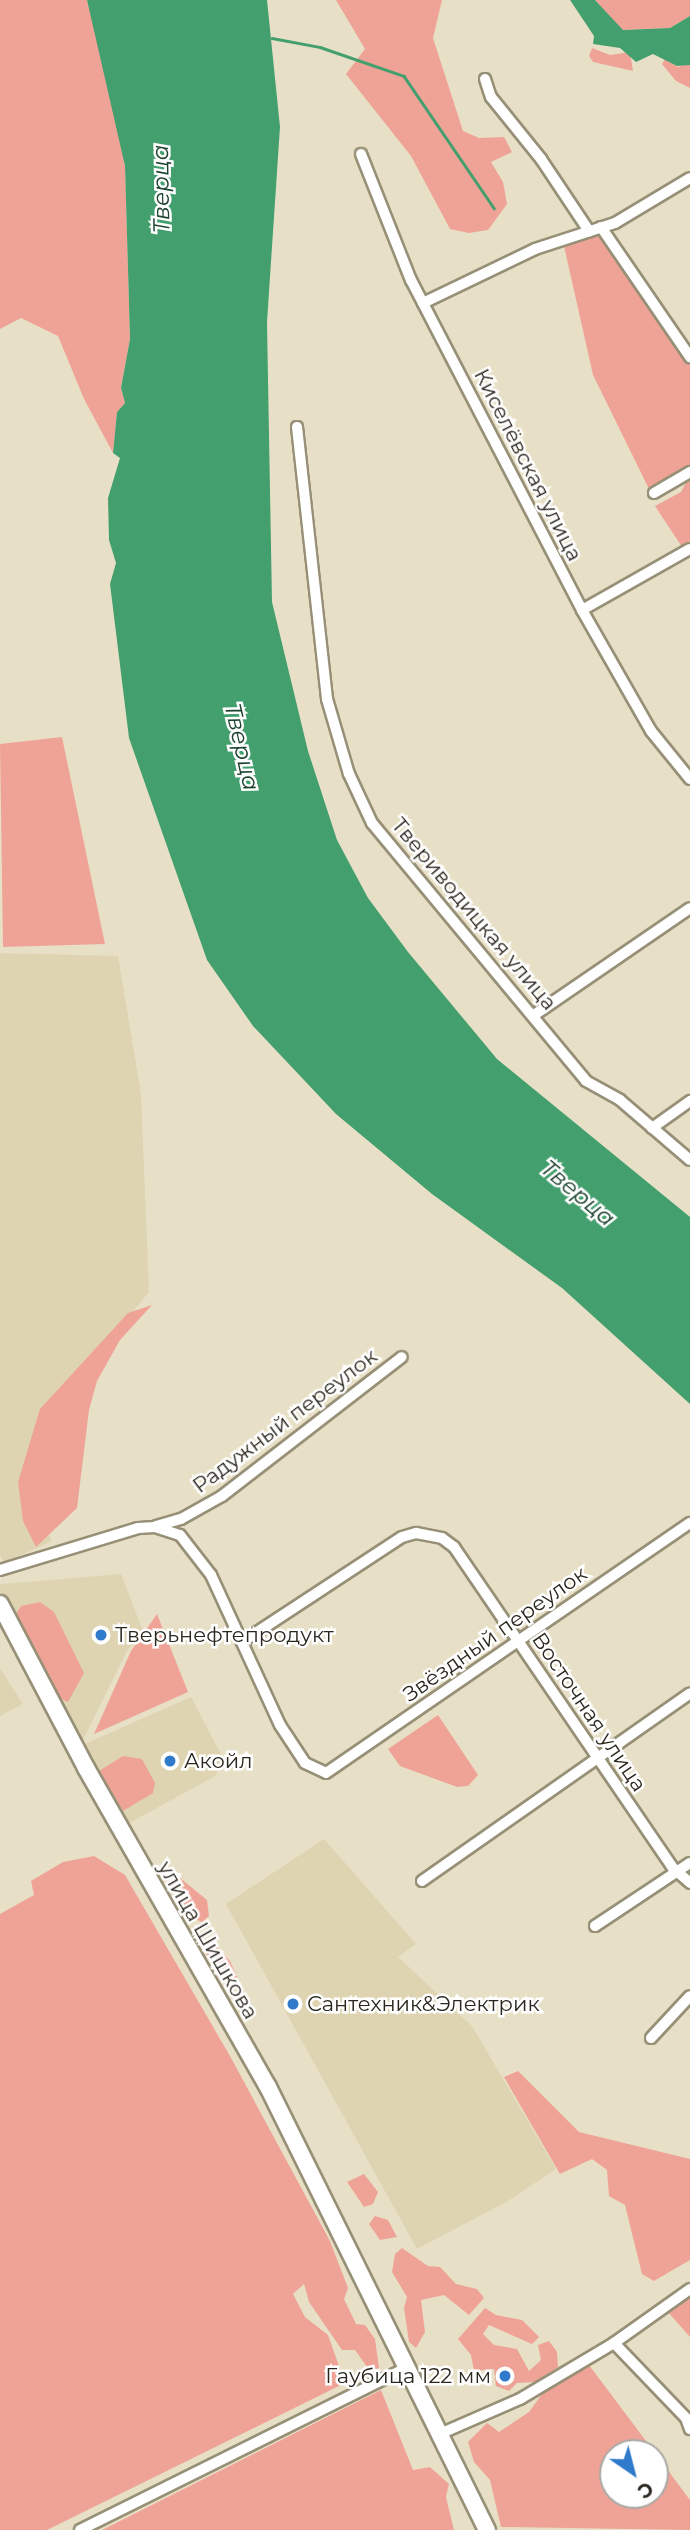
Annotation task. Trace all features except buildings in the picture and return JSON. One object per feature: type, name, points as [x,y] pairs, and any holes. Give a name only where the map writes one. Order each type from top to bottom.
[{"type":"main road","name":"улица Шишкова","points":[[0,1604],[86,1768],[268,2087],[442,2433],[487,2530]]},
{"type":"street","points":[[485,79],[491,97],[541,159],[589,231]]},
{"type":"street","name":"Киселёвская улица","points":[[361,154],[423,303],[582,610],[651,731],[690,779]]},
{"type":"street","points":[[423,303],[535,249],[601,227],[690,177]]},
{"type":"street","points":[[601,227],[690,357]]},
{"type":"street","name":"Твериводицкая улица","points":[[297,427],[327,699],[349,774],[386,843],[534,1015],[586,1081],[620,1100],[690,1160]]},
{"type":"street","points":[[654,493],[690,471]]},
{"type":"street","points":[[582,610],[690,549]]},
{"type":"street","points":[[534,1015],[690,908]]},
{"type":"street","points":[[652,1128],[690,1101]]},
{"type":"street","name":"Радужный переулок","points":[[0,1570],[105,1534],[181,1519],[222,1496],[402,1357]]},
{"type":"street","name":"Звёздный переулок","points":[[242,1642],[280,1725],[305,1763],[322,1773],[331,1772],[690,1523]]},
{"type":"street","points":[[150,1527],[180,1535],[193,1548],[242,1642]]},
{"type":"street","name":"Восточная улица","points":[[242,1642],[402,1538],[428,1534],[454,1547],[595,1757],[676,1872],[690,1883]]},
{"type":"street","points":[[422,1881],[595,1757],[690,1693]]},
{"type":"street","points":[[595,1926],[690,1863]]},
{"type":"street","points":[[651,2038],[690,1996]]},
{"type":"street","points":[[442,2433],[520,2399],[614,2343],[690,2289]]},
{"type":"street","points":[[614,2343],[686,2418],[690,2429]]},
{"type":"street","points":[[80,2530],[409,2367]]},
{"type":"shaded area","points":[[0,0],[87,0],[111,92],[125,166],[130,339],[121,388],[125,403],[117,412],[113,453],[84,399],[58,336],[21,318],[0,329]]},
{"type":"shaded area","points":[[336,0],[442,0],[433,38],[463,131],[479,138],[504,137],[512,152],[491,162],[503,182],[507,204],[488,230],[469,233],[450,229],[411,156],[346,74],[365,49]]},
{"type":"shaded area","points":[[595,0],[690,0],[690,16],[670,28],[622,30]]},
{"type":"shaded area","points":[[592,48],[610,55],[630,52],[633,71],[593,62],[589,56]]},
{"type":"shaded area","points":[[665,59],[678,67],[690,63],[690,88],[676,81],[662,64]]},
{"type":"shaded area","points":[[601,231],[690,363],[690,469],[649,489],[593,375],[564,246]]},
{"type":"shaded area","points":[[690,475],[690,547],[684,550],[655,506],[681,492]]},
{"type":"shaded area","points":[[62,737],[105,944],[3,947],[0,744]]},
{"type":"shaded area","points":[[0,953],[118,956],[141,1094],[149,1292],[79,1378],[34,1501],[52,1541],[4,1563],[0,1555]]},
{"type":"shaded area","points":[[152,1305],[120,1340],[97,1381],[89,1410],[77,1508],[36,1547],[23,1521],[18,1482],[40,1409],[128,1313]]},
{"type":"shaded area","points":[[121,1574],[145,1636],[128,1649],[80,1746],[191,1697],[224,1760],[215,1776],[124,1826],[79,1747],[0,1591],[0,1584]]},
{"type":"shaded area","points":[[40,1602],[54,1612],[84,1673],[68,1702],[61,1699],[16,1614],[21,1606]]},
{"type":"shaded area","points":[[157,1614],[188,1692],[94,1734],[131,1651]]},
{"type":"shaded area","points":[[0,1668],[23,1704],[0,1716]]},
{"type":"shaded area","points":[[438,1715],[478,1775],[468,1786],[457,1787],[400,1766],[388,1749]]},
{"type":"shaded area","points":[[123,1756],[142,1759],[155,1783],[153,1793],[123,1811],[99,1771]]},
{"type":"shaded area","points":[[324,1839],[416,1944],[398,1957],[472,2026],[556,2169],[508,2201],[417,2249],[226,1904]]},
{"type":"shaded area","points":[[94,1856],[125,1875],[230,2056],[330,2241],[348,2288],[344,2299],[356,2324],[365,2325],[375,2339],[379,2368],[370,2371],[355,2350],[342,2350],[309,2302],[304,2284],[293,2294],[305,2317],[328,2335],[345,2383],[47,2530],[0,2530],[0,1914],[34,1895],[31,1881],[63,1862]]},
{"type":"shaded area","points":[[180,1878],[207,1900],[209,1916],[202,1922],[190,1917],[182,1906],[178,1895]]},
{"type":"shaded area","points":[[215,1945],[230,1961],[237,1977],[233,1985],[204,1951]]},
{"type":"shaded area","points":[[518,2071],[579,2132],[690,2159],[690,2260],[654,2281],[642,2274],[625,2205],[609,2196],[607,2170],[592,2159],[560,2174],[504,2077]]},
{"type":"shaded area","points":[[364,2174],[378,2192],[373,2204],[364,2207],[347,2182]]},
{"type":"shaded area","points":[[375,2216],[388,2220],[397,2237],[380,2240],[369,2224]]},
{"type":"shaded area","points":[[402,2248],[428,2266],[440,2267],[456,2284],[477,2289],[484,2298],[469,2315],[444,2295],[421,2300],[425,2332],[416,2348],[409,2342],[404,2308],[407,2297],[392,2272],[395,2254]]},
{"type":"shaded area","points":[[690,2295],[690,2337],[667,2311]]},
{"type":"shaded area","points":[[485,2308],[496,2315],[522,2320],[539,2337],[532,2344],[489,2325],[483,2334],[494,2345],[517,2349],[529,2371],[541,2360],[538,2345],[549,2341],[557,2352],[558,2367],[535,2382],[517,2383],[509,2391],[496,2386],[494,2369],[474,2371],[471,2355],[458,2339]]},
{"type":"shaded area","points":[[589,2365],[644,2439],[599,2439],[599,2509],[669,2509],[669,2472],[690,2500],[690,2530],[501,2527],[490,2480],[474,2462],[468,2442],[487,2423],[499,2432],[529,2412],[542,2394]]},
{"type":"shaded area","points":[[381,2390],[413,2470],[430,2467],[449,2484],[446,2497],[454,2530],[102,2530]]},
{"type":"water","name":"Тверца","points":[[87,0],[267,0],[280,127],[267,322],[272,602],[308,751],[337,840],[368,898],[408,952],[497,1059],[690,1217],[690,1404],[562,1288],[432,1194],[336,1114],[253,1026],[207,960],[129,738],[110,584],[116,563],[109,540],[108,498],[120,458],[113,453],[117,412],[125,403],[121,388],[130,339],[125,166]]},
{"type":"water","points":[[570,0],[595,0],[623,30],[670,28],[690,16],[690,65],[677,66],[653,54],[636,62],[620,48],[593,44],[594,36]]},
{"type":"waterway","points":[[272,38],[320,47],[404,76],[494,208]]},
{"type":"place","name":"Тверьнефтепродукт","points":[[101,1635]]},
{"type":"place","name":"Акойл","points":[[170,1761]]},
{"type":"place","name":"Сантехник&Электрик","points":[[293,2004]]},
{"type":"place","name":"Гаубица 122 мм","points":[[505,2376]]}]
